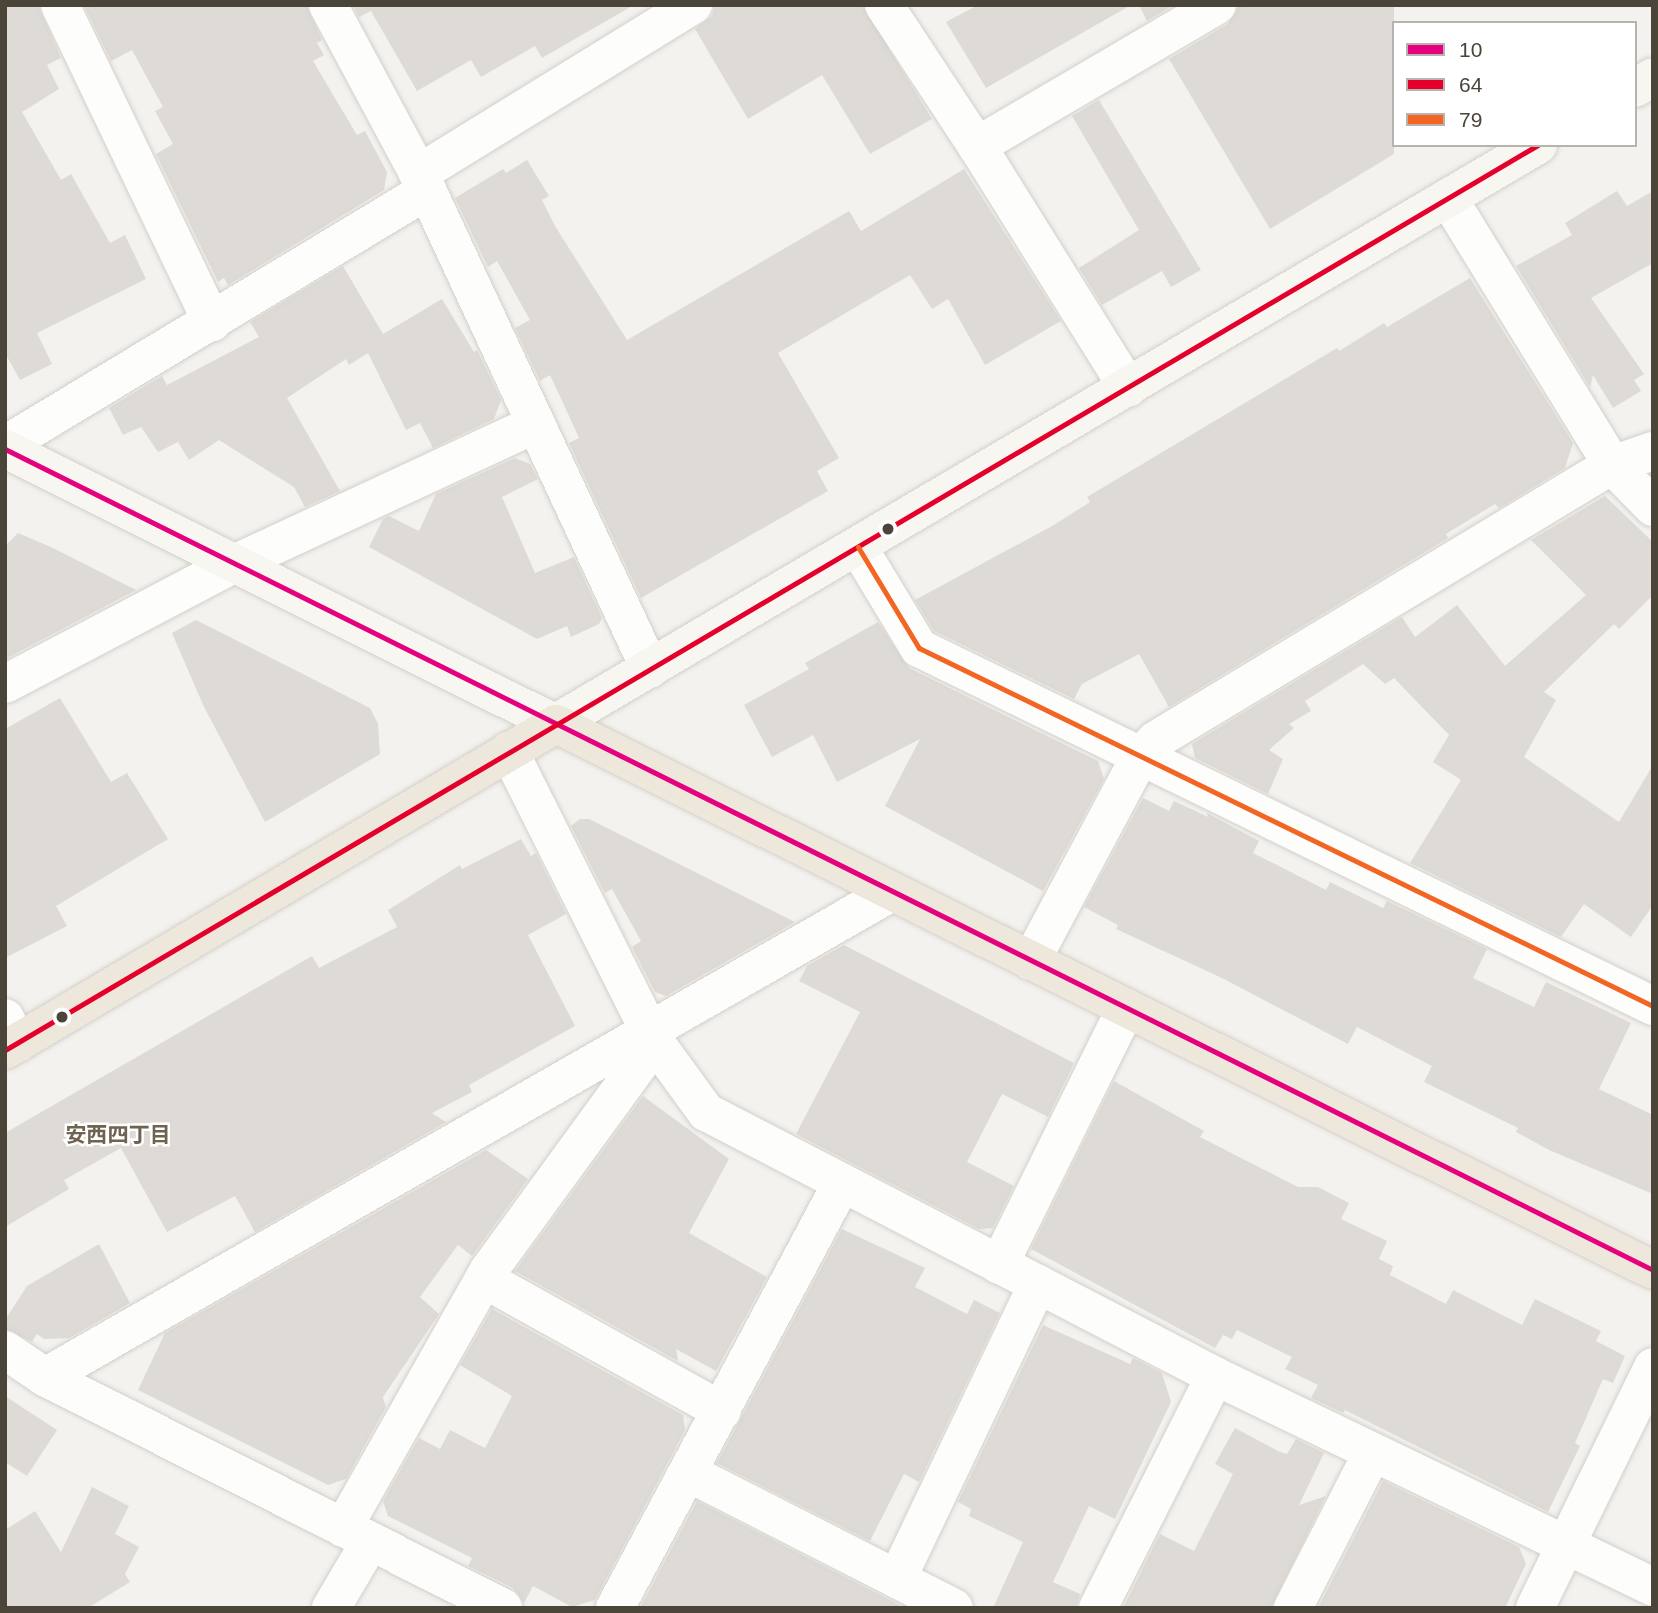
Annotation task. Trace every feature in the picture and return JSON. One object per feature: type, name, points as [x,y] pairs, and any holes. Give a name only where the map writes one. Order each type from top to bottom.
[{"type":"highway","points":[[556,724],[1653,1270]]},
{"type":"main road","points":[[1637,87],[1653,78]]},
{"type":"main road","points":[[10,1037],[556,724],[1535,147]]},
{"type":"main road","points":[[5,447],[556,724]]},
{"type":"street","points":[[60,5],[212,322]]},
{"type":"street","points":[[328,5],[423,182],[650,669]]},
{"type":"street","points":[[5,447],[212,322],[693,5]]},
{"type":"street","points":[[884,5],[978,146],[1128,388]]},
{"type":"street","points":[[978,146],[1217,5]]},
{"type":"street","points":[[1448,198],[1612,465],[1653,508]]},
{"type":"street","points":[[5,684],[234,564],[536,424]]},
{"type":"street","points":[[1031,961],[1140,757],[1156,740],[1612,465],[1653,451]]},
{"type":"street","points":[[858,547],[919,648],[1653,1006]]},
{"type":"street","points":[[509,751],[651,1035],[706,1112],[1215,1376],[1653,1587]]},
{"type":"street","points":[[45,1377],[651,1035],[892,892]]},
{"type":"street","points":[[999,1265],[1126,1008]]},
{"type":"street","points":[[331,1608],[356,1535],[484,1279],[651,1035]]},
{"type":"street","points":[[615,1608],[841,1184]]},
{"type":"street","points":[[484,1279],[722,1411]]},
{"type":"street","points":[[897,1578],[1038,1284]]},
{"type":"street","points":[[5,1350],[45,1377],[503,1608]]},
{"type":"street","points":[[1535,1608],[1653,1367]]},
{"type":"street","points":[[1098,1608],[1215,1376]]},
{"type":"street","points":[[1293,1608],[1373,1452]]},
{"type":"street","points":[[689,1473],[954,1608]]},
{"type":"building","points":[[5,5],[38,5],[61,58],[47,65],[59,89],[22,112],[61,180],[71,174],[110,243],[125,235],[146,279],[37,333],[52,364],[20,380],[5,353]]},
{"type":"building","points":[[84,5],[306,5],[322,40],[317,43],[324,55],[313,61],[357,135],[365,131],[387,172],[384,190],[228,285],[224,278],[218,282],[156,154],[173,144],[155,111],[163,107],[132,50],[111,61]]},
{"type":"building","points":[[353,5],[634,5],[542,58],[535,46],[481,77],[471,60],[417,91],[371,11],[359,17]]},
{"type":"building","points":[[715,5],[862,5],[932,119],[870,154],[822,75],[748,119],[695,29],[712,16]]},
{"type":"building","points":[[978,5],[1131,5],[986,88],[946,22]]},
{"type":"building","points":[[1139,5],[1173,5],[1147,21]]},
{"type":"building","points":[[1239,5],[1394,5],[1394,154],[1270,229],[1169,59],[1228,24]]},
{"type":"building","points":[[1099,100],[1201,270],[1171,287],[1162,271],[1102,305],[1079,268],[1139,230],[1072,116]]},
{"type":"building","points":[[527,160],[549,196],[542,200],[555,226],[627,340],[849,211],[861,231],[964,169],[1061,321],[985,365],[948,299],[932,309],[910,275],[778,353],[839,458],[817,471],[828,491],[641,598],[569,443],[579,438],[550,375],[540,381],[515,328],[530,320],[497,261],[488,267],[455,198],[503,169],[506,173]]},
{"type":"building","points":[[1617,191],[1627,206],[1653,191],[1653,263],[1591,298],[1644,374],[1634,380],[1641,391],[1613,408],[1593,375],[1590,387],[1516,266],[1572,235],[1565,223]]},
{"type":"building","points":[[343,266],[383,334],[442,299],[474,352],[477,350],[501,400],[494,419],[433,448],[420,423],[406,430],[368,353],[349,365],[346,359],[287,398],[340,491],[305,507],[294,487],[219,440],[189,460],[178,442],[158,452],[141,427],[123,435],[109,408],[162,376],[167,385],[259,337],[250,322]]},
{"type":"building","points":[[1470,278],[1573,443],[1565,468],[1499,508],[1495,504],[1446,534],[1448,538],[1169,707],[1139,654],[1082,684],[1074,699],[934,631],[915,600],[1052,526],[1090,502],[1087,497],[1337,348],[1339,351],[1384,323],[1387,327]]},
{"type":"building","points":[[515,458],[530,464],[538,479],[502,497],[535,573],[574,557],[602,618],[599,624],[571,637],[567,626],[537,639],[369,547],[383,519],[389,516],[419,531],[436,494]]},
{"type":"building","points":[[1605,496],[1653,542],[1653,595],[1619,629],[1614,624],[1544,692],[1556,700],[1524,757],[1619,822],[1653,765],[1653,905],[1631,937],[1584,904],[1561,937],[1410,863],[1461,780],[1433,762],[1449,735],[1394,678],[1385,684],[1363,664],[1305,701],[1311,711],[1289,724],[1294,728],[1269,750],[1283,759],[1268,794],[1195,758],[1192,744],[1402,617],[1415,637],[1457,605],[1505,666],[1586,595],[1531,540]]},
{"type":"building","points":[[18,533],[136,590],[5,659],[5,546]]},
{"type":"building","points":[[196,620],[370,708],[378,724],[380,754],[265,822],[204,707],[172,633]]},
{"type":"building","points":[[878,622],[909,668],[1098,761],[1104,779],[1043,891],[885,806],[920,739],[837,782],[813,735],[772,757],[744,705],[809,669],[805,663]]},
{"type":"building","points":[[60,698],[111,782],[127,773],[168,839],[56,906],[67,926],[5,958],[5,729]]},
{"type":"building","points":[[1143,798],[1169,811],[1174,801],[1208,817],[1207,813],[1259,841],[1253,853],[1326,890],[1330,882],[1383,908],[1387,901],[1487,949],[1473,978],[1534,1007],[1546,982],[1631,1023],[1599,1089],[1653,1115],[1653,1194],[1549,1150],[1516,1132],[1518,1128],[1424,1082],[1432,1066],[1357,1027],[1348,1044],[1222,978],[1116,929],[1118,925],[1084,907]]},
{"type":"building","points":[[580,819],[589,819],[795,922],[666,996],[655,992],[632,947],[641,941],[612,889],[605,893],[571,826]]},
{"type":"building","points":[[521,839],[531,856],[536,853],[566,914],[528,935],[575,1026],[469,1085],[472,1092],[432,1113],[446,1122],[255,1232],[235,1196],[167,1232],[121,1148],[64,1180],[69,1189],[5,1227],[5,1133],[312,956],[319,968],[397,927],[388,910],[460,865],[462,869]]},
{"type":"building","points":[[844,945],[1074,1063],[1048,1117],[1002,1094],[967,1162],[1014,1186],[993,1228],[979,1229],[796,1134],[860,1012],[799,981],[807,966]]},
{"type":"building","points":[[1114,1081],[1204,1131],[1200,1137],[1298,1187],[1318,1187],[1349,1203],[1341,1219],[1387,1241],[1379,1259],[1393,1266],[1390,1275],[1446,1304],[1453,1290],[1522,1325],[1535,1299],[1601,1331],[1596,1341],[1625,1356],[1613,1383],[1603,1379],[1575,1443],[1580,1446],[1548,1512],[1345,1410],[1343,1413],[1311,1398],[1318,1385],[1285,1369],[1292,1357],[1237,1330],[1232,1339],[1223,1335],[1215,1348],[1031,1249]]},
{"type":"building","points":[[643,1096],[729,1159],[689,1233],[767,1277],[716,1371],[676,1349],[678,1361],[515,1271]]},
{"type":"building","points":[[486,1150],[528,1179],[472,1256],[458,1245],[420,1297],[439,1314],[383,1397],[386,1407],[346,1479],[328,1485],[138,1390],[165,1333]]},
{"type":"building","points":[[842,1229],[925,1268],[915,1287],[967,1314],[974,1300],[1000,1313],[919,1482],[904,1474],[870,1541],[717,1463]]},
{"type":"building","points":[[99,1244],[130,1303],[69,1338],[44,1339],[37,1334],[32,1342],[5,1328],[5,1320],[27,1286]]},
{"type":"building","points":[[492,1309],[683,1415],[685,1430],[595,1600],[572,1607],[533,1586],[524,1603],[513,1588],[468,1566],[472,1558],[388,1516],[383,1501],[419,1438],[440,1449],[450,1430],[485,1448],[512,1396],[460,1365]]},
{"type":"building","points":[[1043,1325],[1130,1364],[1133,1358],[1162,1373],[1171,1402],[1115,1519],[1089,1506],[1053,1582],[1080,1594],[1076,1608],[993,1608],[1023,1542],[969,1516],[971,1509],[958,1502]]},
{"type":"building","points":[[5,1396],[57,1430],[27,1476],[5,1462]]},
{"type":"building","points":[[1235,1428],[1287,1454],[1296,1439],[1324,1453],[1299,1505],[1326,1496],[1271,1608],[1123,1608],[1160,1534],[1194,1551],[1233,1474],[1215,1464]]},
{"type":"building","points":[[1383,1481],[1519,1547],[1526,1564],[1505,1608],[1318,1608]]},
{"type":"building","points":[[92,1487],[129,1506],[115,1534],[139,1547],[125,1574],[130,1582],[88,1608],[5,1608],[5,1530],[35,1511],[61,1552]]},
{"type":"building","points":[[697,1501],[888,1599],[905,1608],[640,1608]]},
{"type":"transit line","name":"64","points":[[5,1050],[1535,147]]},
{"type":"transit line","name":"10","points":[[5,449],[1653,1270]]},
{"type":"transit line","name":"79","points":[[858,547],[919,648],[1653,1006]]},
{"type":"district","name":"安西四丁目","points":[[118,1135]]}]
